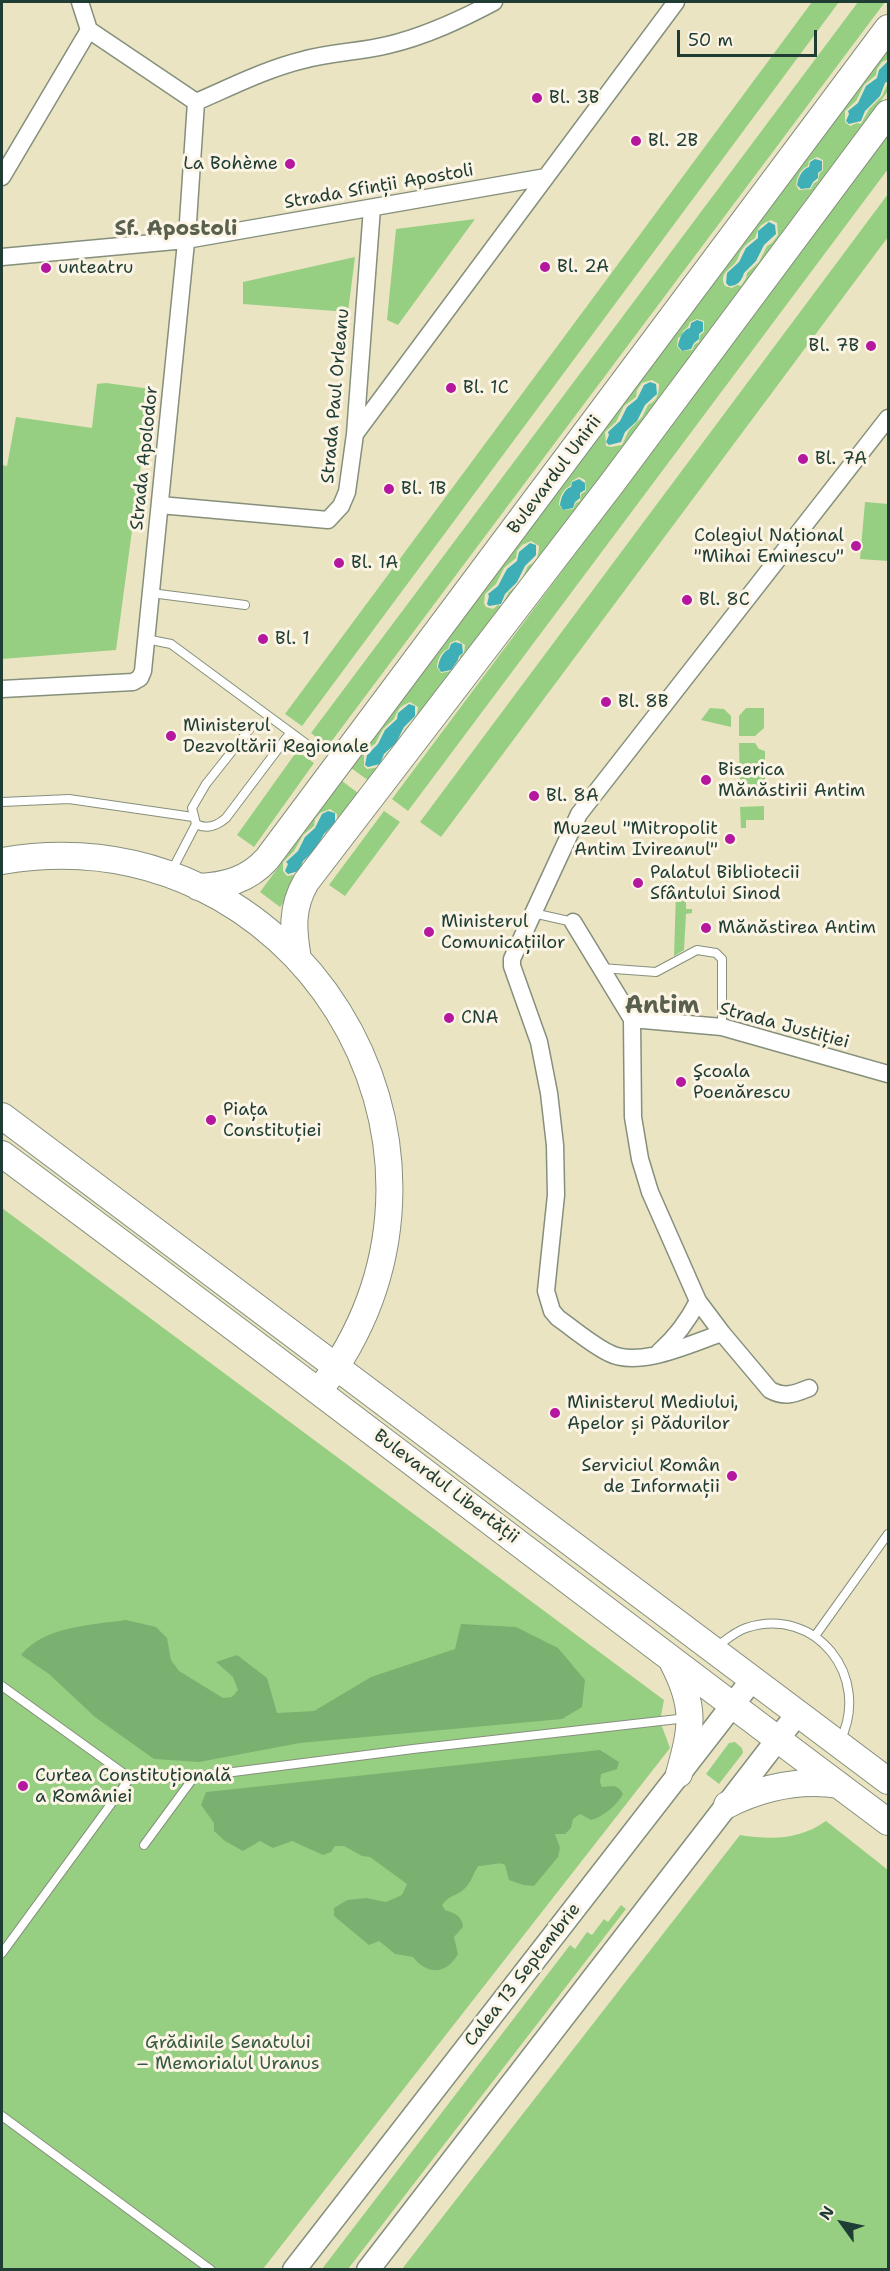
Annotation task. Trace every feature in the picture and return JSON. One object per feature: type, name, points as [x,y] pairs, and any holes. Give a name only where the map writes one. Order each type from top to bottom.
[{"type":"main road","name":"Bulevardul Unirii","points":[[198,887],[217,886],[241,879],[260,868],[267,860],[888,28]]},
{"type":"main road","points":[[298,959],[293,918],[296,903],[306,882],[613,482],[888,113]]},
{"type":"main road","points":[[2,861],[54,856],[88,857],[117,861],[169,875],[198,887],[252,918],[298,959],[331,999],[352,1033],[364,1059],[378,1102],[388,1163],[388,1219],[378,1274],[357,1330],[337,1366],[319,1390]]},
{"type":"main road","name":"Bulevardul Libertății","points":[[2,1116],[888,1781]]},
{"type":"main road","name":"Bulevardul Libertății","points":[[2,1154],[319,1390],[732,1706],[888,1822]]},
{"type":"main road","points":[[672,1660],[686,1692],[690,1717],[688,1739],[679,1774]]},
{"type":"main road","name":"Calea 13 Septembrie","points":[[294,2270],[752,1680]]},
{"type":"main road","points":[[368,2270],[798,1713]]},
{"type":"main road","points":[[727,1806],[753,1793],[780,1786],[815,1782],[839,1785]]},
{"type":"street","points":[[80,2],[89,30],[196,102],[285,65],[317,56],[387,46],[422,35],[494,2]]},
{"type":"street","points":[[355,434],[676,2]]},
{"type":"street","points":[[2,177],[89,30]]},
{"type":"street","name":"Strada Apolodor","points":[[2,689],[134,682],[140,678],[143,671],[186,240],[196,102]]},
{"type":"street","name":"Strada Sfinții Apostoli","points":[[2,257],[186,240],[546,177]]},
{"type":"street","name":"Strada Paul Orleanu","points":[[160,505],[328,520],[341,506],[347,492],[355,434],[372,208]]},
{"type":"street","points":[[722,1333],[657,1354],[632,1359],[610,1354],[558,1318],[552,1311],[546,1291],[556,1195],[555,1145],[549,1093],[538,1042],[512,966],[512,959],[579,814],[888,418]]},
{"type":"street","points":[[573,922],[632,1018],[633,1117],[640,1159],[650,1192],[698,1301],[770,1389],[778,1394],[789,1396],[809,1388]]},
{"type":"street","name":"Strada Justiției","points":[[632,1018],[722,1027],[888,1074]]},
{"type":"street","points":[[657,1354],[672,1341],[690,1318],[698,1301]]},
{"type":"lane","points":[[151,593],[245,605]]},
{"type":"lane","points":[[146,639],[171,644],[316,751]]},
{"type":"lane","points":[[252,726],[206,784],[192,808],[195,820],[202,827],[218,825],[226,818],[290,733]]},
{"type":"lane","points":[[2,802],[69,799],[195,820]]},
{"type":"lane","points":[[169,875],[195,820]]},
{"type":"lane","points":[[532,913],[573,922]]},
{"type":"lane","points":[[601,968],[656,972],[697,950],[716,952],[722,959],[722,1027]]},
{"type":"lane","points":[[815,1636],[888,1534]]},
{"type":"lane","points":[[712,1651],[734,1633],[765,1624],[798,1628],[815,1636],[838,1660],[847,1678],[849,1714],[846,1729],[839,1743]]},
{"type":"lane","points":[[2,1686],[130,1778],[194,1777],[690,1717]]},
{"type":"lane","points":[[144,1845],[194,1777]]},
{"type":"lane","points":[[2,1953],[130,1778]]},
{"type":"lane","points":[[2,2116],[211,2270]]},
{"type":"green space","points":[[812,2],[839,2],[302,726],[285,714]]},
{"type":"green space","points":[[858,2],[885,2],[328,746],[311,733]]},
{"type":"green space","points":[[888,48],[888,59],[882,62],[876,75],[864,85],[856,101],[845,111],[845,122],[850,126],[861,124],[869,109],[882,96],[888,83],[888,91],[372,783],[351,768]],"holes":[[[817,157],[823,160],[823,170],[819,174],[818,181],[811,189],[799,190],[796,185],[798,177],[808,166],[809,161]],[[771,220],[777,223],[778,235],[767,246],[759,262],[747,273],[741,286],[737,285],[732,288],[725,286],[723,282],[725,273],[736,262],[744,247],[755,238],[762,225]],[[697,319],[704,321],[704,332],[700,335],[699,342],[692,350],[681,351],[677,346],[678,338],[690,322]],[[652,380],[659,384],[655,399],[629,430],[622,445],[606,446],[605,432],[616,422],[624,406],[636,397],[637,390],[642,383]],[[579,477],[585,480],[586,491],[581,494],[580,501],[573,509],[563,510],[559,505],[560,500],[563,491],[570,486],[572,481]],[[531,541],[539,546],[535,560],[528,566],[520,583],[509,592],[501,606],[498,605],[493,609],[486,607],[485,594],[496,584],[504,568],[516,558],[517,551],[522,545]],[[457,640],[465,645],[460,661],[451,671],[441,673],[437,667],[438,662],[441,654],[448,649],[450,643]],[[410,702],[418,707],[415,720],[405,729],[398,743],[386,754],[386,760],[380,767],[367,769],[364,766],[364,755],[404,705]]]},
{"type":"green space","points":[[888,135],[888,169],[408,811],[392,799]]},
{"type":"green space","points":[[888,194],[888,237],[441,837],[420,822]]},
{"type":"green space","points":[[475,219],[398,325],[387,320],[396,229]]},
{"type":"green space","points":[[355,257],[348,312],[243,304],[243,282]]},
{"type":"green space","points":[[106,383],[151,389],[116,650],[2,659],[2,465],[7,466],[16,417],[92,428],[97,384]]},
{"type":"green space","points":[[865,502],[888,504],[888,561],[860,559]]},
{"type":"green space","points":[[710,708],[724,709],[731,716],[731,727],[701,720]]},
{"type":"green space","points":[[746,708],[764,708],[764,728],[755,736],[739,736],[739,716]]},
{"type":"green space","points":[[739,743],[755,743],[759,749],[765,751],[763,798],[751,798],[752,794],[755,794],[755,785],[745,784],[744,794],[749,794],[748,798],[740,798]]},
{"type":"green space","points":[[297,751],[314,763],[254,847],[237,835]]},
{"type":"green space","points":[[342,781],[362,796],[280,907],[260,892]],"holes":[[[330,809],[337,814],[335,826],[326,834],[300,874],[287,876],[283,871],[283,862],[294,851],[303,835],[314,826],[315,819],[320,813]]]},
{"type":"green space","points":[[764,806],[764,820],[746,820],[746,828],[741,828],[740,807]]},
{"type":"green space","points":[[384,811],[400,822],[345,896],[329,885]]},
{"type":"green space","points":[[679,889],[686,889],[686,909],[692,909],[692,913],[686,914],[684,950],[674,956],[676,892],[679,892]]},
{"type":"green space","name":"Grădinile Senatului – Memorialul Uranus","points":[[2,1208],[664,1700],[660,1721],[670,1748],[263,2269],[2,2269]]},
{"type":"green space","points":[[126,1620],[156,1627],[167,1638],[171,1660],[179,1671],[223,1698],[232,1697],[238,1690],[233,1677],[216,1662],[237,1655],[267,1678],[277,1713],[314,1711],[371,1677],[455,1649],[461,1624],[516,1627],[558,1648],[585,1680],[582,1707],[562,1719],[300,1743],[199,1762],[154,1759],[95,1717],[49,1674],[21,1655],[31,1645],[55,1632]]},
{"type":"green space","points":[[735,1742],[742,1748],[743,1753],[719,1784],[706,1774],[729,1743]]},
{"type":"green space","points":[[600,1750],[619,1762],[617,1769],[601,1774],[602,1787],[614,1786],[623,1794],[609,1810],[600,1816],[591,1820],[580,1814],[573,1819],[571,1828],[565,1834],[555,1834],[560,1848],[558,1857],[534,1886],[509,1880],[505,1865],[478,1866],[465,1889],[442,1905],[445,1910],[460,1918],[463,1927],[454,1937],[458,1954],[448,1966],[436,1970],[424,1967],[413,1957],[395,1954],[379,1941],[369,1945],[334,1916],[334,1908],[347,1900],[366,1898],[386,1902],[402,1895],[407,1884],[370,1857],[362,1856],[344,1846],[335,1846],[331,1852],[323,1855],[292,1841],[273,1848],[260,1841],[243,1851],[225,1841],[214,1831],[214,1823],[201,1805],[206,1792]]},
{"type":"green space","points":[[826,1821],[888,1870],[888,2269],[402,2269],[740,1835],[763,1838],[784,1837],[806,1832]]},
{"type":"green space","points":[[621,1905],[626,1909],[348,2269],[322,2269],[570,1945],[575,1949],[587,1932],[592,1935],[604,1919],[608,1922]]},
{"type":"water","points":[[888,61],[888,81],[880,96],[865,111],[861,121],[849,124],[846,121],[848,111],[858,103],[866,86],[877,78],[879,70]]},
{"type":"water","points":[[815,159],[822,161],[822,170],[810,188],[801,189],[797,185],[799,177]]},
{"type":"water","points":[[769,222],[775,225],[776,234],[764,245],[756,261],[739,282],[729,286],[726,283],[727,273],[739,262],[746,248],[758,238],[758,231]]},
{"type":"water","points":[[697,320],[703,322],[703,331],[691,349],[682,351],[678,346],[681,336],[690,328],[691,323]]},
{"type":"water","points":[[650,382],[656,384],[657,394],[645,405],[637,421],[625,432],[621,442],[609,445],[606,442],[608,432],[620,421],[627,407],[637,399],[644,385]]},
{"type":"water","points":[[579,479],[585,483],[585,490],[580,493],[580,498],[575,502],[573,508],[563,510],[560,505],[563,494],[571,487],[572,482]]},
{"type":"water","points":[[530,543],[536,545],[536,555],[525,566],[517,582],[505,594],[501,604],[489,606],[487,604],[488,594],[498,586],[507,569],[517,561],[519,552]]},
{"type":"water","points":[[455,642],[462,644],[463,653],[451,670],[441,672],[438,667],[441,657]]},
{"type":"water","points":[[409,704],[415,706],[415,716],[404,727],[396,743],[384,754],[380,764],[368,767],[365,765],[367,755],[378,744],[385,730],[397,719],[398,713]]},
{"type":"water","points":[[328,811],[335,813],[335,823],[324,834],[315,850],[303,861],[299,871],[288,874],[285,871],[288,864],[286,862],[298,851],[322,814]]},
{"type":"place","name":"Bl. 3B","points":[[537,98]]},
{"type":"place","name":"Bl. 2B","points":[[636,141]]},
{"type":"place","name":"La Bohème","points":[[290,164]]},
{"type":"place","name":"Bl. 2A","points":[[545,267]]},
{"type":"place","name":"unteatru","points":[[46,268]]},
{"type":"place","name":"Bl. 7B","points":[[871,346]]},
{"type":"place","name":"Bl. 1C","points":[[451,388]]},
{"type":"place","name":"Bl. 7A","points":[[803,459]]},
{"type":"place","name":"Bl. 1B","points":[[389,489]]},
{"type":"place","name":"Colegiul Național \"Mihai Eminescu\"","points":[[856,546]]},
{"type":"place","name":"Bl. 1A","points":[[339,563]]},
{"type":"place","name":"Bl. 8C","points":[[687,600]]},
{"type":"place","name":"Bl. 1","points":[[263,639]]},
{"type":"place","name":"Bl. 8B","points":[[606,702]]},
{"type":"place","name":"Ministerul Dezvoltării Regionale","points":[[171,736]]},
{"type":"place","name":"Biserica Mănăstirii Antim","points":[[706,780]]},
{"type":"place","name":"Bl. 8A","points":[[534,796]]},
{"type":"place","name":"Muzeul \"Mitropolit Antim Ivireanul\"","points":[[730,839]]},
{"type":"place","name":"Palatul Bibliotecii Sfântului Sinod","points":[[638,883]]},
{"type":"place","name":"Mănăstirea Antim","points":[[706,928]]},
{"type":"place","name":"Ministerul Comunicațiilor","points":[[429,932]]},
{"type":"place","name":"CNA","points":[[449,1018]]},
{"type":"place","name":"Şcoala Poenărescu","points":[[681,1082]]},
{"type":"place","name":"Piața Constituției","points":[[211,1120]]},
{"type":"place","name":"Ministerul Mediului, Apelor și Pădurilor","points":[[555,1413]]},
{"type":"place","name":"Serviciul Român de Informații","points":[[732,1476]]},
{"type":"place","name":"Curtea Constituțională a României","points":[[23,1786]]},
{"type":"district","name":"Sf. Apostoli","points":[[176,230]]},
{"type":"district","name":"Antim","points":[[662,1007]]}]
